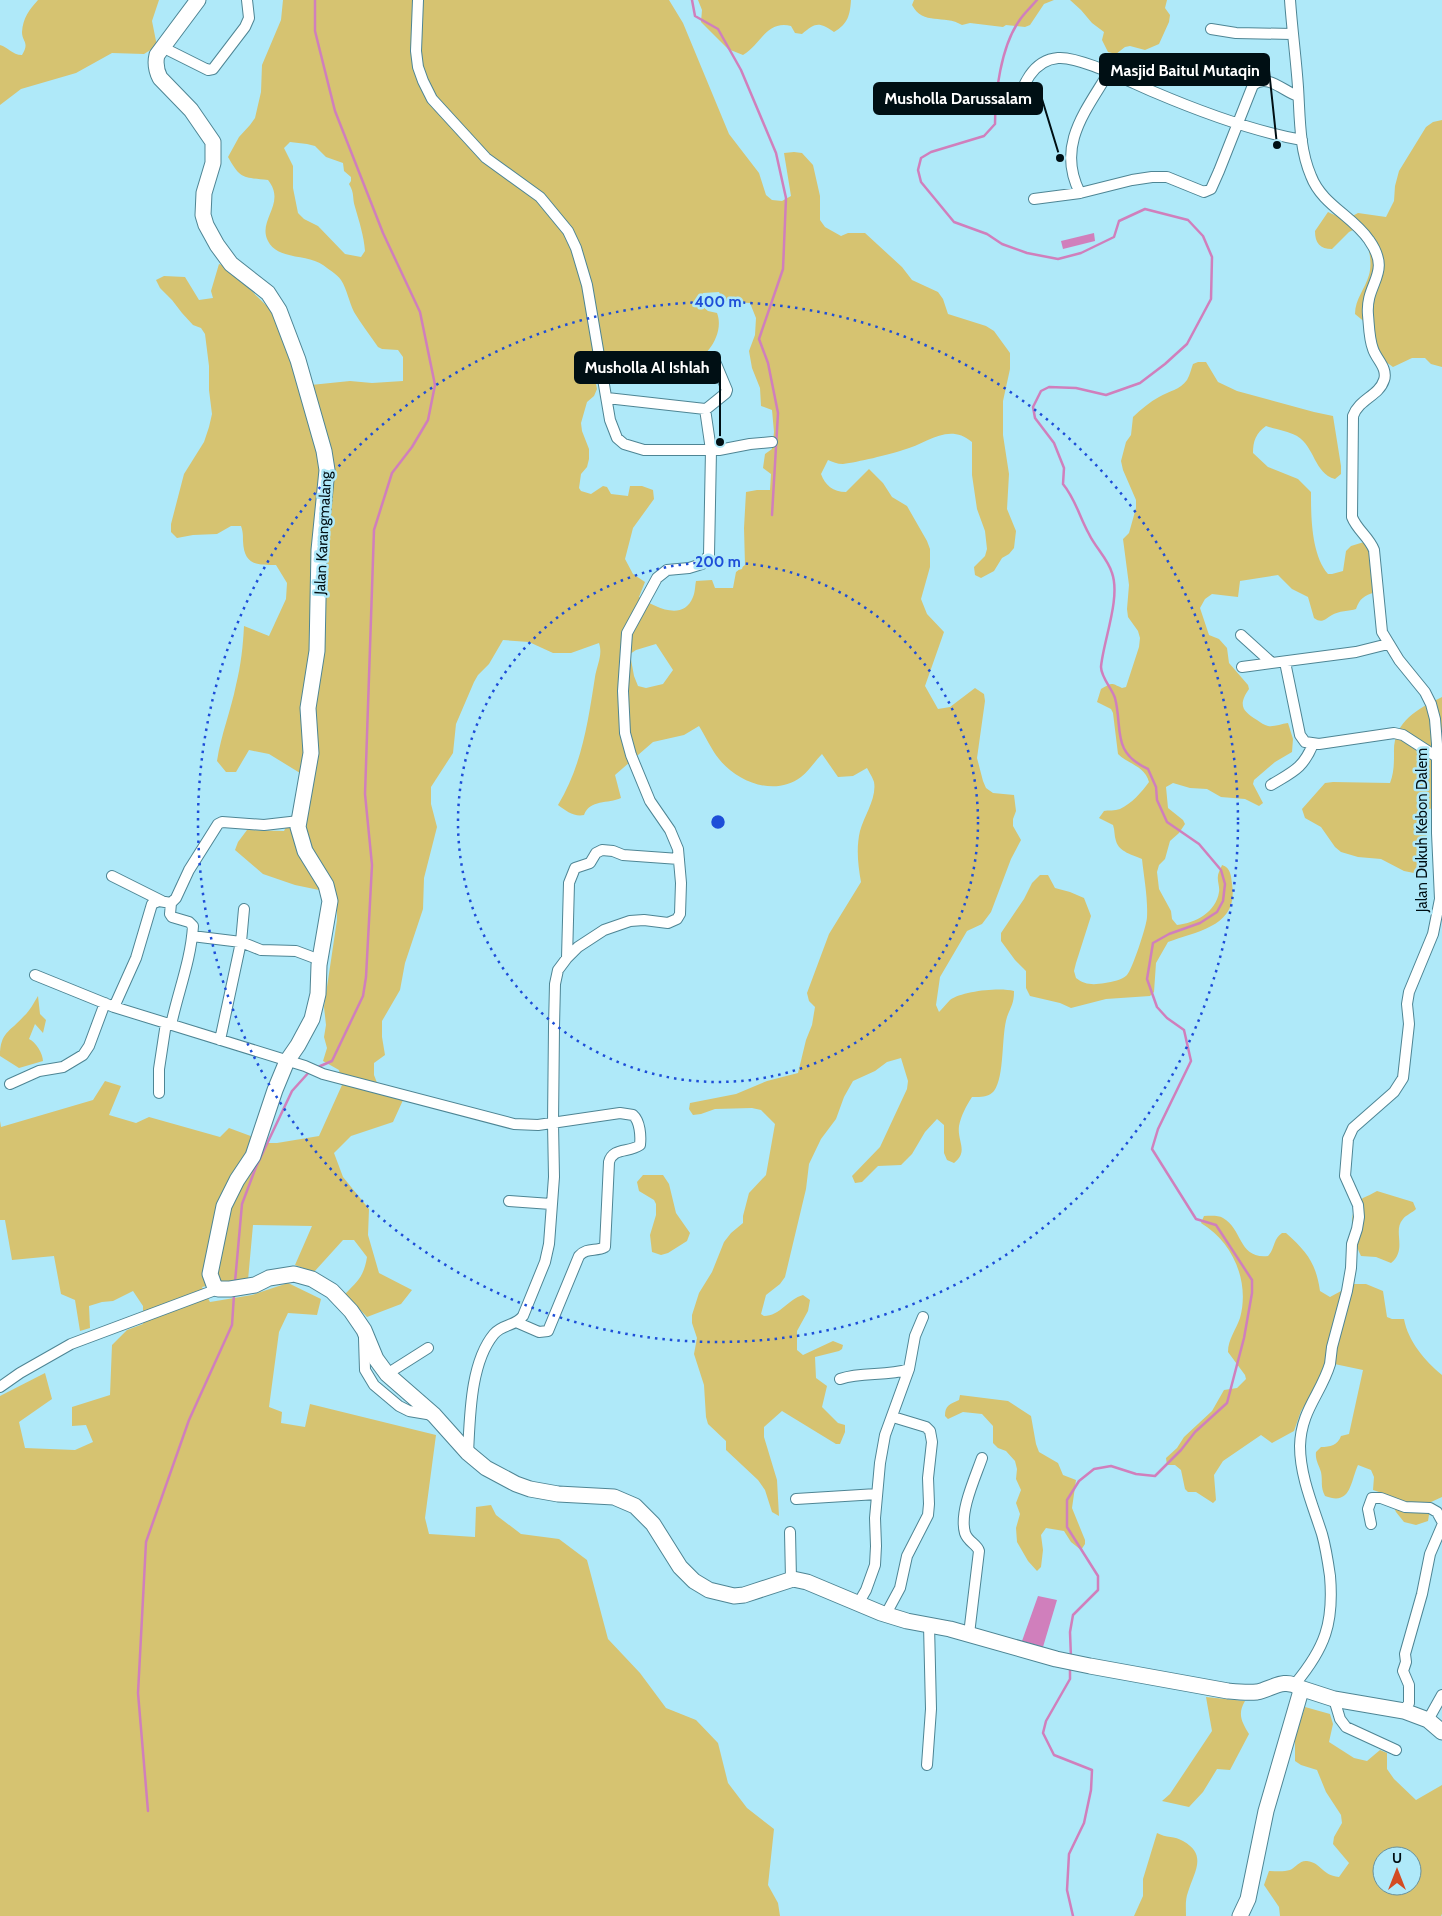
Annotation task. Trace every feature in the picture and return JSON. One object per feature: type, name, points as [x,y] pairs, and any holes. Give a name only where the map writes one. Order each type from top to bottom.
[{"type":"street","name":"Jalan Karangmalang","points":[[198,0],[162,47],[156,60],[160,78],[191,110],[213,142],[214,163],[204,193],[203,215],[206,225],[227,260],[268,293],[279,310],[298,360],[326,460],[326,498],[319,550],[317,651],[308,708],[311,753],[299,821],[305,851],[330,894],[330,909],[320,960],[318,994],[312,1019],[287,1061],[275,1090],[253,1156],[237,1180],[224,1206],[210,1274],[214,1285],[230,1288]]},
{"type":"street","points":[[162,47],[208,70],[213,69],[249,18],[247,0]]},
{"type":"street","points":[[418,0],[416,51],[418,67],[432,99],[486,158],[540,197],[568,231],[576,248],[587,285],[613,430],[617,438],[624,444],[634,448],[656,451],[711,450],[772,442]]},
{"type":"street","name":"Jalan Dukuh Kebon Dalem","points":[[1290,0],[1302,140],[1309,171],[1319,191],[1364,232],[1379,258],[1379,274],[1370,295],[1368,314],[1372,348],[1383,368],[1385,376],[1382,385],[1358,405],[1353,416],[1351,508],[1354,523],[1374,550],[1381,628],[1388,644],[1425,692],[1431,704],[1436,728],[1437,832],[1440,890],[1438,916],[1433,934],[1409,992],[1407,1004],[1409,1024],[1403,1078],[1394,1092],[1353,1128],[1348,1138],[1345,1176],[1356,1198],[1359,1211],[1357,1229],[1352,1244],[1352,1268],[1327,1373],[1310,1404],[1301,1431],[1301,1457],[1311,1501],[1324,1543],[1332,1596],[1330,1622],[1312,1663],[1297,1686]]},
{"type":"street","points":[[1211,29],[1249,34],[1292,34]]},
{"type":"street","points":[[1018,108],[1024,85],[1030,75],[1044,63],[1053,59],[1070,59],[1109,72],[1155,93],[1237,124],[1302,140]]},
{"type":"street","points":[[1080,193],[1072,176],[1072,143],[1078,125],[1109,72]]},
{"type":"street","points":[[1034,199],[1080,193],[1152,177],[1166,177],[1204,192],[1208,191],[1211,189],[1219,171],[1250,92],[1258,82],[1266,80],[1290,94],[1298,96]]},
{"type":"street","points":[[607,398],[705,410],[726,393],[727,390],[714,359]]},
{"type":"street","points":[[468,1453],[471,1409],[480,1363],[493,1335],[504,1326],[516,1322],[523,1316],[545,1262],[549,1244],[554,1177],[555,984],[558,970],[578,947],[604,930],[619,924],[644,920],[668,923],[677,919],[680,914],[678,849],[670,830],[650,801],[630,755],[625,733],[623,691],[627,633],[656,578],[667,570],[689,568],[702,564],[709,555],[711,450],[705,410]]},
{"type":"street","points":[[1241,635],[1272,664]]},
{"type":"street","points":[[1242,667],[1356,652],[1388,644]]},
{"type":"street","points":[[1286,662],[1300,736],[1305,742],[1313,744],[1394,733],[1403,736],[1437,757]]},
{"type":"street","points":[[1270,785],[1305,762],[1313,744]]},
{"type":"street","points":[[10,1084],[39,1071],[63,1067],[83,1055],[136,958],[152,904],[157,902],[167,903],[176,898],[189,870],[218,824],[222,822],[264,825],[299,821]]},
{"type":"street","points":[[567,958],[569,883],[575,868],[590,863],[596,853],[602,850],[638,856],[679,858]]},
{"type":"street","points":[[112,876],[167,903],[172,917],[192,924],[192,936],[168,1024],[160,1069],[159,1093]]},
{"type":"street","points":[[220,1040],[241,942],[244,909]]},
{"type":"street","points":[[192,936],[241,942],[261,950],[296,950],[320,960]]},
{"type":"street","points":[[35,975],[109,1005],[305,1066],[323,1074],[514,1124],[538,1125],[620,1113],[633,1115],[638,1122],[640,1143],[636,1148],[622,1150],[610,1158],[605,1247],[587,1250],[579,1256],[550,1329],[542,1333],[516,1322]]},
{"type":"street","points":[[509,1201],[551,1204]]},
{"type":"street","points":[[0,1387],[20,1373],[71,1344],[230,1288],[254,1285],[283,1275],[294,1274],[332,1291],[351,1311],[364,1330],[376,1359],[388,1374],[434,1415],[468,1453],[486,1468],[516,1484],[530,1489],[558,1494],[614,1497],[635,1506],[653,1524],[680,1567],[709,1590],[734,1596],[744,1595],[790,1579],[807,1582],[886,1614],[968,1634],[1056,1659],[1228,1691],[1249,1693],[1283,1683],[1334,1699],[1404,1711],[1428,1720],[1442,1732]]},
{"type":"street","points":[[858,1604],[866,1590],[875,1565],[874,1518],[885,1435],[909,1368],[915,1336],[923,1317]]},
{"type":"street","points":[[364,1330],[365,1370],[374,1385],[398,1406],[409,1411],[434,1415]]},
{"type":"street","points":[[388,1374],[428,1348]]},
{"type":"street","points":[[840,1379],[853,1374],[888,1374],[909,1368]]},
{"type":"street","points":[[886,1614],[900,1588],[906,1556],[928,1515],[928,1478],[932,1442],[930,1431],[926,1427],[893,1416]]},
{"type":"street","points":[[968,1634],[979,1551],[978,1547],[967,1538],[965,1520],[968,1497],[982,1458]]},
{"type":"street","points":[[796,1499],[877,1494]]},
{"type":"street","points":[[1371,1524],[1368,1509],[1372,1498],[1381,1498],[1405,1507],[1430,1508],[1437,1512],[1442,1521]]},
{"type":"street","points":[[1404,1711],[1409,1703],[1409,1685],[1404,1671],[1406,1654],[1422,1594],[1430,1554],[1442,1526]]},
{"type":"street","points":[[790,1532],[790,1579]]},
{"type":"street","points":[[927,1765],[931,1709],[929,1625]]},
{"type":"street","points":[[1240,1916],[1248,1899],[1266,1811],[1300,1694],[1297,1686]]},
{"type":"street","points":[[1428,1720],[1442,1695]]},
{"type":"street","points":[[1334,1699],[1340,1719],[1346,1727],[1396,1750]]},
{"type":"shaded area","points":[[38,0],[159,0],[152,21],[157,46],[144,54],[112,53],[76,73],[21,89],[0,105],[0,45],[15,54],[22,55],[26,45],[22,35],[25,18]]},
{"type":"shaded area","points":[[283,0],[669,0],[683,23],[729,134],[759,173],[766,195],[772,200],[782,201],[791,196],[784,153],[802,153],[813,165],[820,196],[820,220],[825,227],[841,236],[848,233],[865,233],[902,267],[912,280],[938,292],[943,299],[948,314],[986,326],[994,331],[1010,353],[1010,369],[1003,401],[1003,435],[1009,474],[1007,509],[1016,531],[1014,548],[1002,558],[994,571],[981,578],[975,575],[974,567],[985,556],[987,549],[985,531],[977,509],[972,475],[972,442],[963,436],[946,434],[897,452],[849,463],[839,464],[828,460],[821,474],[830,487],[837,491],[846,492],[869,469],[883,483],[892,497],[907,506],[927,541],[930,549],[930,567],[921,599],[927,614],[944,632],[925,686],[938,709],[950,707],[975,688],[984,694],[985,701],[977,758],[986,788],[993,793],[1014,795],[1016,811],[1013,826],[1021,840],[1011,859],[991,912],[982,924],[967,931],[940,977],[936,1005],[939,1012],[950,1000],[963,994],[991,990],[1014,991],[1013,1002],[1005,1025],[1000,1076],[994,1091],[983,1097],[972,1097],[966,1107],[959,1126],[962,1150],[958,1159],[954,1163],[947,1160],[944,1153],[944,1125],[937,1119],[925,1132],[912,1154],[901,1165],[878,1166],[862,1182],[855,1183],[852,1176],[880,1147],[907,1089],[908,1081],[901,1058],[887,1062],[875,1071],[853,1081],[844,1097],[836,1119],[821,1139],[809,1164],[806,1189],[785,1277],[780,1284],[766,1295],[761,1314],[764,1316],[775,1313],[803,1295],[810,1300],[808,1311],[797,1331],[797,1350],[803,1355],[833,1341],[843,1345],[839,1351],[815,1357],[816,1378],[827,1386],[822,1407],[838,1423],[845,1425],[845,1432],[840,1444],[836,1444],[782,1411],[764,1427],[764,1437],[777,1480],[779,1516],[772,1512],[765,1490],[758,1480],[726,1450],[726,1441],[708,1424],[704,1385],[694,1354],[697,1338],[692,1323],[692,1315],[699,1293],[712,1272],[724,1242],[743,1223],[749,1193],[766,1175],[775,1124],[761,1110],[752,1108],[715,1109],[693,1115],[689,1109],[690,1103],[736,1094],[767,1081],[798,1073],[806,1040],[812,1025],[815,1007],[809,1001],[807,993],[829,934],[861,882],[858,844],[860,831],[874,794],[874,782],[867,768],[853,776],[838,777],[822,754],[804,775],[791,783],[780,786],[757,784],[746,780],[727,767],[716,755],[699,726],[684,735],[653,742],[615,775],[621,798],[590,806],[584,815],[570,813],[558,805],[573,774],[583,743],[600,656],[599,643],[571,653],[553,653],[529,642],[503,640],[489,664],[474,682],[456,724],[453,753],[431,787],[431,804],[437,827],[424,878],[423,909],[405,963],[400,990],[382,1021],[385,1055],[374,1063],[374,1075],[381,1093],[404,1098],[393,1122],[351,1136],[334,1153],[343,1177],[369,1209],[368,1235],[379,1273],[412,1290],[401,1304],[367,1317],[345,1294],[360,1278],[367,1257],[354,1240],[343,1240],[314,1272],[295,1265],[312,1226],[253,1225],[248,1280],[202,1287],[210,1302],[252,1295],[288,1283],[321,1299],[317,1315],[288,1313],[279,1332],[269,1407],[282,1412],[281,1423],[305,1427],[310,1404],[436,1435],[425,1518],[429,1534],[475,1537],[476,1507],[491,1505],[496,1515],[521,1534],[559,1539],[587,1560],[608,1639],[640,1673],[666,1708],[696,1720],[718,1743],[728,1783],[747,1808],[774,1829],[768,1885],[778,1903],[780,1916],[0,1916],[0,1396],[45,1373],[52,1399],[19,1422],[25,1448],[75,1450],[93,1442],[86,1425],[72,1426],[72,1407],[110,1395],[112,1345],[127,1330],[143,1324],[143,1306],[133,1291],[113,1301],[89,1306],[90,1328],[80,1331],[75,1300],[61,1294],[54,1256],[12,1260],[5,1220],[0,1220],[0,1121],[1,1127],[93,1100],[105,1081],[121,1086],[109,1115],[136,1123],[149,1117],[220,1137],[229,1128],[264,1143],[277,1143],[319,1136],[342,1085],[339,1070],[323,1061],[327,1048],[324,1037],[326,1025],[324,1007],[337,920],[337,908],[319,890],[295,885],[263,874],[235,850],[238,842],[247,830],[284,831],[294,811],[300,773],[269,754],[249,750],[236,772],[226,772],[217,761],[239,670],[244,626],[269,636],[286,599],[287,583],[276,565],[257,564],[249,559],[244,549],[241,526],[231,526],[217,534],[177,538],[171,532],[171,524],[184,474],[204,442],[212,414],[205,334],[201,328],[193,325],[182,313],[160,288],[156,280],[164,276],[185,277],[199,300],[213,298],[211,291],[219,264],[227,267],[271,310],[301,386],[350,381],[372,383],[403,381],[403,357],[398,350],[378,347],[354,312],[345,287],[339,278],[317,262],[285,254],[272,247],[268,241],[266,226],[273,204],[273,189],[268,180],[240,174],[228,157],[239,137],[255,118],[261,92],[262,65],[281,20]],"holes":[[[290,142],[315,146],[326,157],[343,163],[344,171],[351,177],[349,184],[364,240],[365,251],[361,257],[345,254],[318,226],[304,219],[298,213],[293,188],[293,166],[284,148]],[[719,292],[722,299],[729,302],[750,303],[756,318],[755,335],[749,351],[752,368],[760,388],[761,406],[772,410],[774,432],[772,449],[765,454],[763,468],[771,474],[770,490],[746,492],[744,528],[745,565],[736,572],[733,588],[715,588],[712,580],[696,581],[694,595],[688,605],[676,611],[660,608],[639,597],[645,582],[633,574],[625,559],[633,528],[654,499],[653,490],[642,486],[630,486],[628,496],[611,494],[607,487],[603,486],[591,494],[581,491],[579,488],[581,474],[587,467],[589,459],[589,449],[581,423],[587,402],[594,396],[597,389],[592,363],[608,358],[615,368],[661,372],[667,361],[683,363],[693,361],[707,352],[716,337],[719,321],[717,313],[708,311],[702,306],[700,301],[703,293]],[[656,644],[673,670],[663,684],[646,688],[638,686],[630,654],[636,650]]]},
{"type":"shaded area","points":[[698,0],[851,0],[847,19],[834,32],[825,26],[814,25],[802,34],[795,33],[791,26],[782,25],[769,30],[743,55],[728,49],[701,22],[702,10]]},
{"type":"shaded area","points":[[914,0],[1054,0],[1044,4],[1030,25],[1025,27],[1006,25],[1003,27],[970,23],[962,25],[948,20],[928,18],[917,11],[912,5]]},
{"type":"shaded area","points":[[1070,0],[1167,0],[1165,8],[1170,15],[1169,22],[1159,44],[1145,50],[1130,46],[1125,47],[1116,54],[1108,52],[1102,40],[1104,32],[1092,23]]},
{"type":"shaded area","points":[[1442,120],[1442,367],[1431,364],[1425,358],[1412,358],[1393,367],[1379,357],[1372,328],[1355,314],[1358,299],[1370,269],[1369,249],[1363,237],[1353,230],[1332,249],[1328,249],[1319,244],[1315,231],[1328,212],[1345,220],[1358,213],[1386,217],[1394,201],[1399,171],[1426,127],[1433,122]]},
{"type":"shaded area","points":[[1094,233],[1095,241],[1063,249],[1061,241]]},
{"type":"shaded area","points":[[1206,362],[1218,382],[1237,391],[1333,416],[1341,466],[1341,474],[1335,479],[1328,476],[1318,466],[1303,441],[1286,431],[1266,426],[1256,438],[1253,453],[1268,467],[1298,479],[1311,492],[1315,546],[1322,566],[1328,574],[1343,571],[1346,551],[1351,546],[1364,542],[1371,552],[1375,592],[1363,598],[1356,609],[1337,613],[1321,621],[1314,618],[1308,597],[1292,589],[1278,575],[1240,581],[1238,597],[1212,594],[1205,599],[1200,608],[1209,635],[1219,639],[1227,648],[1229,663],[1248,685],[1249,689],[1244,699],[1243,707],[1248,714],[1267,726],[1288,723],[1293,739],[1292,752],[1275,762],[1254,780],[1253,784],[1263,803],[1259,806],[1245,799],[1221,797],[1207,789],[1190,788],[1173,783],[1166,787],[1168,808],[1183,820],[1185,824],[1170,841],[1165,859],[1159,865],[1157,872],[1159,889],[1171,911],[1172,919],[1177,925],[1184,924],[1198,919],[1209,911],[1217,899],[1219,890],[1218,875],[1222,865],[1229,870],[1231,878],[1232,898],[1229,909],[1223,918],[1214,925],[1168,942],[1156,963],[1154,992],[1150,996],[1106,999],[1071,1008],[1060,1003],[1030,996],[1026,988],[1026,971],[1001,941],[1001,933],[1024,899],[1032,883],[1040,875],[1048,875],[1055,888],[1084,898],[1091,916],[1074,971],[1076,978],[1093,984],[1117,981],[1127,975],[1139,947],[1147,917],[1142,859],[1120,848],[1115,839],[1113,825],[1099,818],[1104,811],[1118,810],[1124,807],[1140,794],[1149,782],[1144,772],[1118,754],[1113,713],[1111,709],[1097,702],[1101,689],[1108,685],[1126,687],[1139,647],[1140,638],[1138,631],[1128,617],[1129,585],[1123,539],[1129,533],[1136,508],[1136,500],[1121,461],[1126,442],[1131,435],[1133,417],[1152,401],[1181,386],[1187,380],[1193,364]]},
{"type":"shaded area","points":[[1442,697],[1442,808],[1426,809],[1423,813],[1429,852],[1428,861],[1424,868],[1414,873],[1404,871],[1381,859],[1358,857],[1341,852],[1335,847],[1321,827],[1305,818],[1302,809],[1325,783],[1390,783],[1394,768],[1395,742],[1402,724],[1424,706]]},
{"type":"shaded area","points":[[38,996],[40,1014],[46,1020],[43,1033],[35,1024],[29,1039],[39,1048],[43,1061],[19,1068],[0,1056],[0,1048],[4,1037],[28,1012]]},
{"type":"shaded area","points":[[643,1175],[663,1175],[669,1184],[676,1213],[690,1233],[687,1241],[668,1253],[661,1255],[652,1252],[650,1235],[656,1215],[656,1204],[654,1200],[639,1191],[637,1182]]},
{"type":"shaded area","points":[[1377,1191],[1413,1202],[1416,1209],[1404,1218],[1400,1224],[1399,1252],[1391,1263],[1376,1257],[1361,1256],[1353,1234],[1352,1218],[1357,1204],[1363,1198]]},
{"type":"shaded area","points":[[1204,1216],[1223,1218],[1234,1229],[1246,1248],[1258,1256],[1268,1256],[1279,1235],[1286,1233],[1300,1246],[1313,1265],[1320,1291],[1330,1297],[1354,1284],[1366,1284],[1383,1291],[1387,1317],[1404,1319],[1413,1343],[1429,1363],[1442,1375],[1442,1497],[1431,1502],[1428,1521],[1416,1525],[1404,1522],[1396,1512],[1388,1495],[1373,1490],[1374,1477],[1371,1470],[1358,1465],[1351,1485],[1345,1495],[1340,1498],[1334,1498],[1325,1496],[1323,1493],[1321,1472],[1316,1452],[1321,1447],[1336,1443],[1341,1436],[1349,1434],[1363,1370],[1325,1362],[1315,1389],[1301,1411],[1294,1431],[1272,1443],[1261,1435],[1223,1461],[1214,1475],[1216,1500],[1213,1503],[1196,1492],[1188,1492],[1185,1489],[1181,1470],[1175,1465],[1167,1465],[1166,1458],[1177,1448],[1184,1437],[1212,1411],[1224,1390],[1237,1388],[1246,1379],[1228,1352],[1243,1304],[1240,1277],[1230,1252],[1212,1231],[1201,1223]]},
{"type":"shaded area","points":[[960,1395],[1008,1401],[1031,1416],[1039,1452],[1058,1463],[1063,1475],[1076,1480],[1072,1508],[1085,1540],[1081,1550],[1071,1542],[1064,1531],[1046,1528],[1041,1535],[1043,1550],[1041,1567],[1037,1571],[1028,1561],[1017,1542],[1016,1528],[1020,1514],[1016,1503],[1021,1490],[1016,1479],[1017,1469],[1015,1461],[1006,1451],[998,1448],[993,1443],[993,1426],[982,1414],[963,1412],[948,1419],[945,1416],[947,1407],[959,1400]]},
{"type":"shaded area","points":[[1038,1596],[1057,1600],[1043,1647],[1022,1641]]},
{"type":"shaded area","points":[[1206,1697],[1245,1701],[1241,1710],[1241,1718],[1249,1734],[1230,1770],[1217,1769],[1203,1792],[1189,1807],[1162,1801],[1170,1794],[1212,1731]]},
{"type":"shaded area","points":[[1305,1707],[1330,1714],[1333,1724],[1329,1742],[1354,1758],[1367,1761],[1380,1750],[1387,1753],[1387,1769],[1394,1779],[1416,1800],[1442,1785],[1441,1916],[1280,1916],[1279,1907],[1264,1885],[1269,1871],[1290,1870],[1300,1863],[1307,1861],[1316,1864],[1333,1876],[1339,1877],[1349,1863],[1333,1844],[1334,1837],[1342,1823],[1341,1815],[1326,1792],[1317,1770],[1295,1761],[1295,1737]]},
{"type":"shaded area","points":[[1157,1833],[1180,1839],[1191,1846],[1195,1852],[1197,1864],[1187,1895],[1186,1916],[1134,1916],[1143,1896],[1143,1879]]},
{"type":"waterway","points":[[315,0],[315,31],[335,111],[383,233],[420,312],[435,385],[428,420],[412,447],[392,473],[374,530],[365,794],[372,865],[366,977],[363,996],[332,1061],[318,1067]]},
{"type":"waterway","points":[[692,0],[695,16],[718,29],[741,70],[776,153],[786,198],[783,269],[759,339],[768,363],[778,413],[772,515]]},
{"type":"waterway","points":[[1037,0],[1019,21],[1003,57],[996,98],[995,124],[984,136],[931,152],[921,158],[918,170],[921,182],[954,222],[987,234],[1002,244],[1027,253],[1058,259],[1081,253],[1114,237],[1119,221],[1145,209],[1188,220],[1203,236],[1212,257],[1211,299],[1187,344],[1165,364],[1140,383],[1106,395],[1076,388],[1049,387],[1041,391],[1033,407],[1035,418],[1054,443],[1064,468],[1063,484],[1112,573],[1114,583],[1113,607],[1102,657],[1101,671],[1115,698],[1123,747],[1128,755],[1148,769],[1156,787],[1157,800],[1167,822],[1199,844],[1221,870],[1225,884],[1223,901],[1217,912],[1200,923],[1169,934],[1153,943],[1147,979],[1157,1007],[1167,1018],[1184,1030],[1191,1061],[1158,1129],[1152,1149],[1196,1219],[1216,1225],[1252,1280],[1252,1293],[1244,1338],[1227,1403],[1195,1432],[1181,1450],[1155,1476],[1136,1474],[1111,1466],[1094,1469],[1079,1481],[1067,1500],[1067,1527],[1098,1576],[1098,1590],[1073,1615],[1070,1632],[1071,1658]]},
{"type":"waterway","points":[[235,1282],[242,1204],[256,1167],[292,1091],[310,1071]]},
{"type":"waterway","points":[[148,1811],[138,1693],[146,1542],[189,1420],[232,1325],[234,1295]]},
{"type":"waterway","points":[[1070,1668],[1070,1679],[1046,1721],[1043,1733],[1054,1755],[1092,1770],[1091,1790],[1084,1823],[1069,1854],[1067,1890],[1073,1916]]},
{"type":"place","name":"Masjid Baitul Mutaqin","points":[[1277,145]]},
{"type":"place","name":"Musholla Darussalam","points":[[1060,158]]},
{"type":"place","name":"Musholla Al Ishlah","points":[[720,442]]}]
